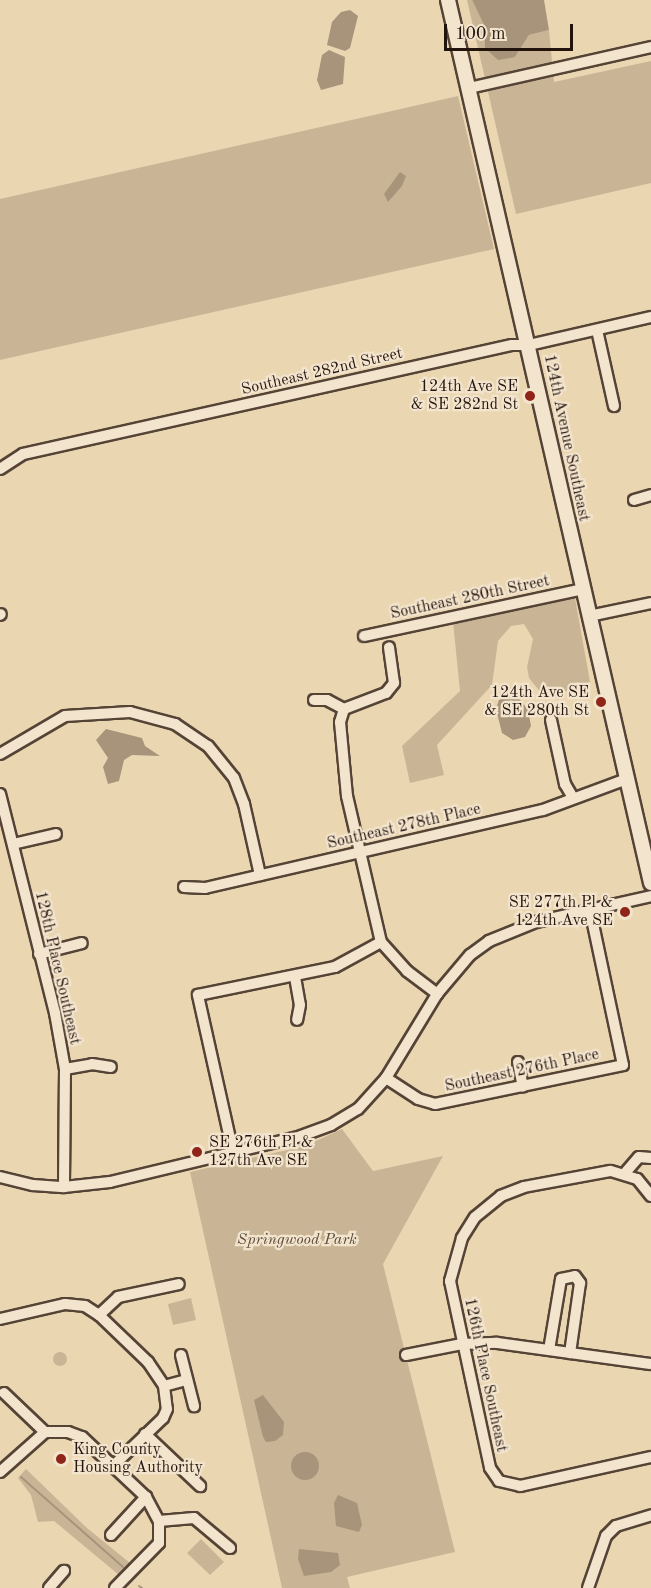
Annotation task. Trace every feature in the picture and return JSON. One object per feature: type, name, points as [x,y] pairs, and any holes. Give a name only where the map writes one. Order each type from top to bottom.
[{"type":"street","name":"124th Avenue Southeast","points":[[448,0],[651,883]]},
{"type":"street","points":[[469,87],[651,46]]},
{"type":"street","name":"Southeast 282nd Street","points":[[1,466],[23,454],[512,345],[529,345],[651,317]]},
{"type":"street","points":[[597,330],[614,406]]},
{"type":"street","points":[[634,500],[651,495]]},
{"type":"street","name":"Southeast 280th Street","points":[[364,636],[583,589]]},
{"type":"street","points":[[589,616],[651,603]]},
{"type":"street","points":[[344,709],[393,689],[395,675],[389,647]]},
{"type":"street","points":[[314,700],[332,702],[344,709]]},
{"type":"street","points":[[344,709],[340,722],[347,796],[381,942],[407,971],[437,994]]},
{"type":"street","points":[[0,754],[65,716],[130,712],[175,724],[193,734],[224,762],[240,790],[260,875]]},
{"type":"street","points":[[551,720],[565,784],[573,798]]},
{"type":"street","name":"Southeast 278th Place","points":[[184,887],[205,888],[543,810],[627,779]]},
{"type":"street","name":"128th Place Southeast","points":[[0,794],[64,1068],[64,1187]]},
{"type":"street","points":[[12,844],[56,834]]},
{"type":"street","points":[[0,1177],[33,1185],[64,1187],[110,1182],[331,1125],[358,1109],[386,1078],[437,994],[470,955],[489,941],[511,930],[651,896]]},
{"type":"street","name":"Southeast 276th Place","points":[[386,1078],[418,1099],[435,1104],[623,1065],[590,910]]},
{"type":"street","points":[[233,1152],[198,995],[295,977],[355,959],[381,942]]},
{"type":"street","points":[[39,954],[82,943]]},
{"type":"street","points":[[295,977],[300,1005],[297,1020]]},
{"type":"street","points":[[518,1062],[523,1087]]},
{"type":"street","points":[[64,1068],[92,1064],[111,1067]]},
{"type":"street","points":[[649,1187],[624,1173],[639,1157],[651,1158]]},
{"type":"street","name":"126th Place Southeast","points":[[624,1173],[593,1172],[524,1187],[488,1206],[475,1217],[462,1238],[450,1281],[490,1468],[499,1481],[520,1486],[651,1457]]},
{"type":"street","points":[[549,1350],[561,1279],[570,1276],[580,1283],[570,1353]]},
{"type":"street","points":[[99,1315],[118,1297],[179,1284]]},
{"type":"street","points":[[0,1318],[65,1304],[85,1306],[99,1315],[148,1362],[164,1386],[166,1409],[163,1418],[113,1466]]},
{"type":"street","points":[[405,1355],[462,1344],[497,1343],[651,1365]]},
{"type":"street","points":[[181,1355],[194,1406]]},
{"type":"street","points":[[164,1386],[187,1380]]},
{"type":"street","points":[[4,1393],[45,1432]]},
{"type":"street","points":[[0,1472],[45,1432],[68,1432],[82,1437],[146,1497],[159,1521],[159,1543],[115,1588]]},
{"type":"street","points":[[145,1434],[200,1486]]},
{"type":"street","points":[[111,1535],[146,1497]]},
{"type":"street","points":[[588,1588],[606,1536],[616,1526],[651,1515]]},
{"type":"street","points":[[159,1521],[194,1518],[230,1548]]},
{"type":"street","points":[[49,1588],[64,1571]]},
{"type":"green space","points":[[467,0],[472,0],[484,25],[485,48],[515,57],[529,35],[549,30],[554,82],[651,61],[651,183],[516,214]]},
{"type":"green space","points":[[458,96],[494,249],[0,360],[0,199]]},
{"type":"green space","points":[[575,598],[590,682],[546,699],[529,678],[527,667],[533,639],[524,624],[511,626],[498,641],[492,685],[437,745],[444,775],[410,783],[402,746],[460,691],[453,622]]},
{"type":"green space","name":"Springwood Park","points":[[342,1129],[373,1171],[443,1156],[383,1264],[455,1552],[347,1577],[350,1588],[282,1588],[190,1172],[305,1146]]},
{"type":"green space","points":[[191,1298],[196,1320],[173,1325],[168,1304]]},
{"type":"green space","points":[[60,1352],[65,1354],[67,1359],[65,1364],[60,1366],[55,1364],[53,1359],[55,1354]]},
{"type":"green space","points":[[26,1469],[87,1528],[130,1563],[119,1575],[54,1521],[38,1522],[31,1495],[18,1478]]},
{"type":"green space","points":[[201,1539],[224,1562],[210,1575],[187,1553]]},
{"type":"shaded area","points":[[472,0],[544,0],[549,30],[529,35],[515,57],[498,60],[485,48],[484,25]]},
{"type":"shaded area","points":[[350,10],[358,16],[350,48],[345,51],[327,45],[332,22],[341,12]]},
{"type":"shaded area","points":[[329,50],[345,57],[343,84],[321,90],[317,80],[322,55]]},
{"type":"shaded area","points":[[400,172],[406,176],[402,186],[388,202],[384,194]]},
{"type":"shaded area","points":[[503,687],[510,687],[528,710],[531,726],[525,737],[513,740],[502,733],[496,709]]},
{"type":"shaded area","points":[[106,729],[142,738],[145,746],[160,756],[132,755],[124,760],[119,781],[108,784],[103,767],[108,758],[96,740]]},
{"type":"shaded area","points":[[263,1395],[284,1422],[283,1435],[275,1441],[266,1442],[263,1437],[254,1400]]},
{"type":"shaded area","points":[[305,1452],[315,1456],[319,1466],[315,1476],[305,1480],[295,1476],[291,1466],[295,1456]]},
{"type":"shaded area","points":[[338,1495],[357,1503],[362,1525],[359,1532],[336,1526],[334,1503]]},
{"type":"shaded area","points":[[299,1549],[338,1553],[340,1565],[331,1572],[304,1576],[298,1559]]},
{"type":"waterway","points":[[21,1477],[123,1567]]},
{"type":"place","name":"124th Ave SE & SE 282nd St","points":[[530,396]]},
{"type":"place","name":"124th Ave SE & SE 280th St","points":[[601,702]]},
{"type":"place","name":"SE 277th Pl & 124th Ave SE","points":[[625,912]]},
{"type":"place","name":"SE 276th Pl & 127th Ave SE","points":[[197,1152]]},
{"type":"place","name":"King County Housing Authority","points":[[61,1459]]}]
